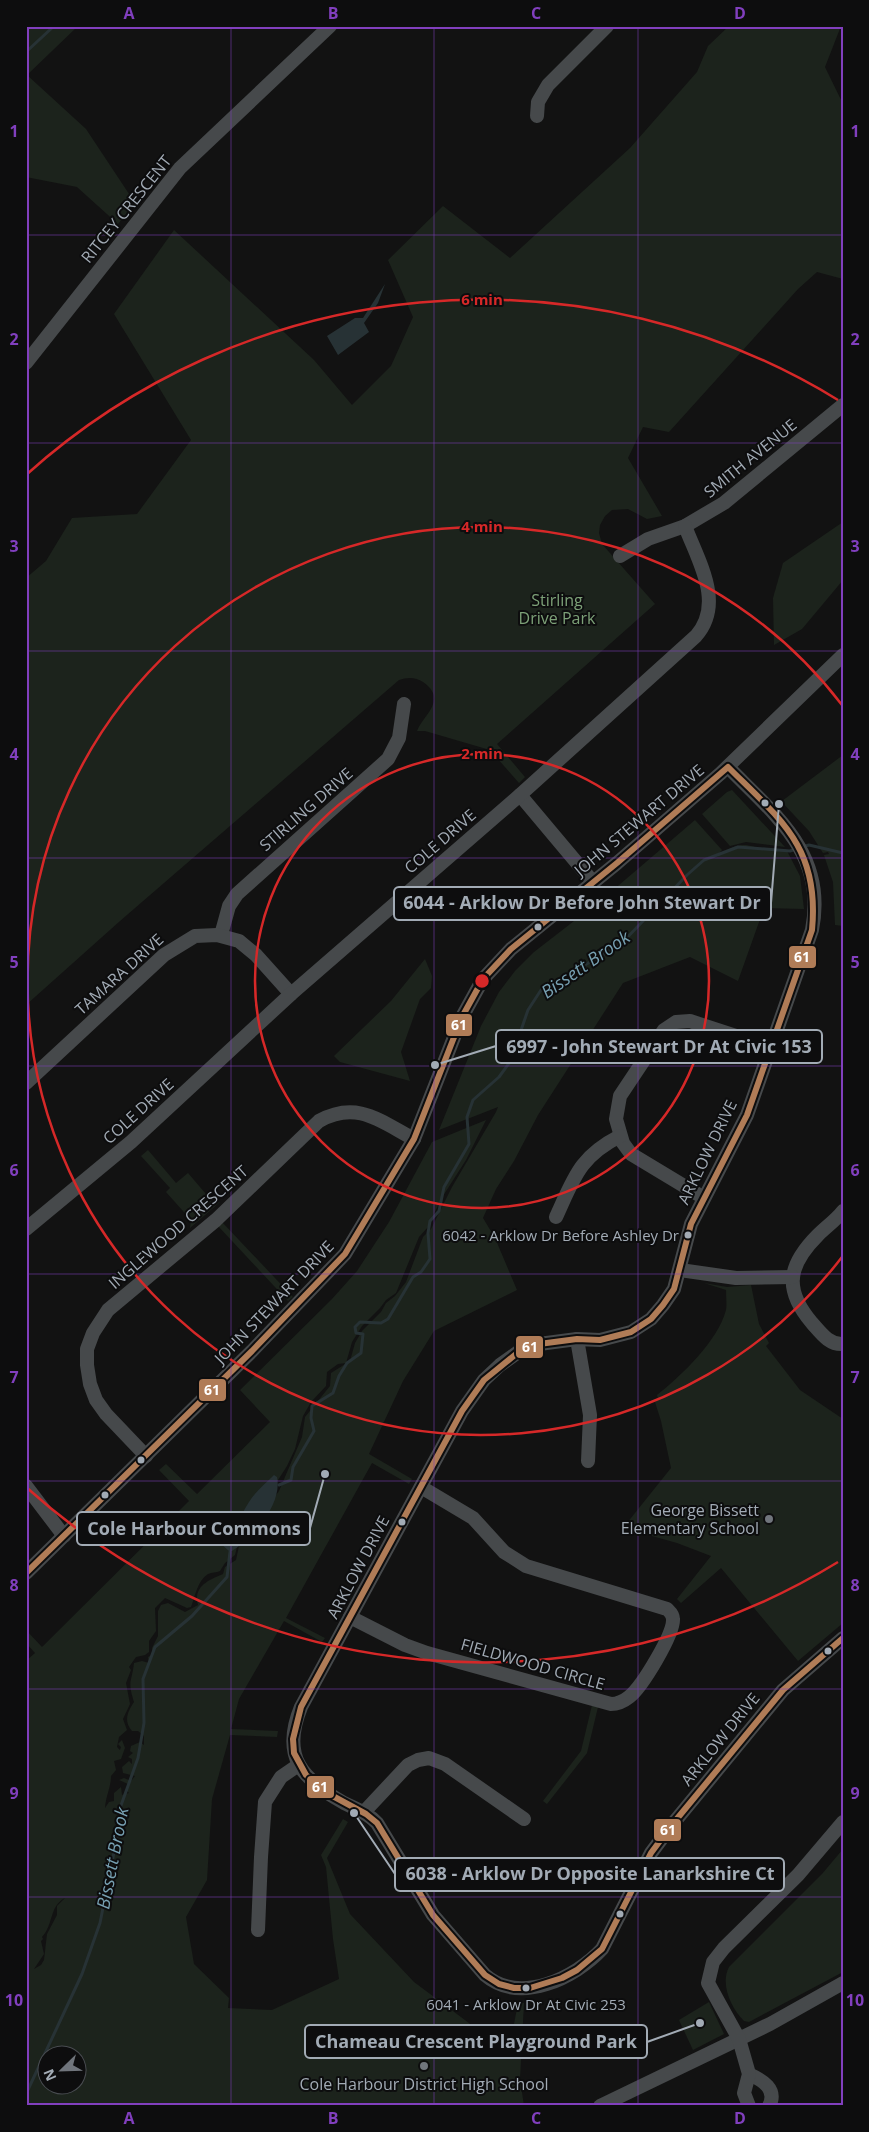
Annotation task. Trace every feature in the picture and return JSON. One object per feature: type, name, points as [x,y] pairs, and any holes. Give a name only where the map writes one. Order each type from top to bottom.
[{"type":"street","name":"RITCEY CRESCENT","points":[[26,363],[180,168],[330,26]]},
{"type":"street","points":[[537,116],[538,102],[545,90],[607,26]]},
{"type":"street","name":"SMITH AVENUE","points":[[620,556],[655,536],[685,526],[737,494],[843,405]]},
{"type":"street","name":"COLE DRIVE","points":[[26,1229],[131,1142],[291,994],[520,795],[702,629],[710,610],[710,597],[685,526]]},
{"type":"street","name":"JOHN STEWART DRIVE","points":[[26,1573],[146,1456],[345,1254],[414,1139],[462,1017],[483,979],[511,949],[728,767],[843,655]]},
{"type":"street","name":"STIRLING DRIVE","points":[[221,935],[229,906],[237,894],[388,759],[401,731],[404,704]]},
{"type":"street","name":"ARKLOW DRIVE","points":[[728,767],[784,823],[799,845],[808,864],[815,894],[812,930],[742,1128],[691,1224],[674,1289],[651,1319],[631,1332],[600,1340],[577,1339],[527,1348],[512,1356],[489,1375],[466,1404],[350,1617],[295,1722],[292,1749],[297,1766],[332,1796],[372,1818],[386,1835],[408,1877],[433,1915],[487,1976],[503,1985],[524,1989],[557,1980],[590,1962],[602,1949],[651,1853],[671,1826],[783,1690],[843,1638]]},
{"type":"street","points":[[520,795],[593,882]]},
{"type":"street","name":"TAMARA DRIVE","points":[[26,1083],[174,947],[195,936],[221,935],[248,948],[291,994]]},
{"type":"street","points":[[704,1198],[634,1156],[626,1148],[620,1136],[616,1115],[620,1096],[664,1030],[671,1024],[681,1020],[690,1021],[770,1046]]},
{"type":"street","name":"INGLEWOOD CRESCENT","points":[[146,1456],[106,1414],[96,1400],[90,1384],[87,1349],[93,1333],[108,1310],[207,1228],[319,1121],[344,1111],[359,1112],[414,1139]]},
{"type":"street","points":[[556,1217],[578,1168],[601,1146],[620,1136]]},
{"type":"street","points":[[843,1211],[805,1251],[798,1261],[793,1277],[793,1292],[802,1310],[830,1342],[843,1344]]},
{"type":"street","points":[[680,1270],[736,1278],[793,1277]]},
{"type":"street","points":[[577,1339],[590,1415],[588,1462]]},
{"type":"street","points":[[26,1486],[64,1536]]},
{"type":"street","name":"FIELDWOOD CIRCLE","points":[[350,1617],[405,1645],[427,1653],[611,1704],[621,1702],[632,1694],[655,1660],[672,1628],[672,1615],[666,1608],[526,1566],[504,1552],[473,1518],[421,1487]]},
{"type":"street","points":[[364,1812],[408,1765],[418,1760],[429,1758],[445,1764],[524,1819]]},
{"type":"street","points":[[258,1930],[265,1802],[276,1782],[297,1766]]},
{"type":"street","points":[[749,2106],[744,2093],[749,2074],[739,2039],[708,1983],[713,1962],[798,1875],[843,1822]]},
{"type":"street","points":[[600,2106],[739,2039],[843,1983]]},
{"type":"street","points":[[749,2074],[763,2080],[768,2086],[772,2096],[769,2106]]},
{"type":"green space","points":[[26,26],[78,26],[27,75],[86,129],[135,203],[118,224],[77,187],[26,177]]},
{"type":"green space","name":"Stirling Drive Park","points":[[729,26],[841,26],[825,67],[843,104],[843,279],[817,272],[798,289],[669,432],[643,427],[628,458],[662,516],[647,519],[628,509],[612,510],[605,516],[600,525],[599,533],[602,544],[655,604],[497,744],[525,777],[519,783],[490,750],[425,731],[417,731],[432,708],[434,695],[420,680],[405,678],[399,680],[120,921],[26,1005],[26,578],[46,561],[72,518],[137,514],[191,440],[114,314],[174,230],[314,360],[352,405],[391,366],[413,317],[388,260],[443,206],[510,258],[630,148],[697,72],[708,46]]},
{"type":"green space","points":[[843,522],[843,580],[802,629],[774,645],[773,598],[783,563]]},
{"type":"green space","points":[[843,755],[843,926],[835,925],[833,882],[824,855],[829,854],[828,852],[823,853],[809,831],[780,800],[782,801]]},
{"type":"green space","points":[[732,790],[785,847],[746,842],[730,846],[702,814],[727,792]]},
{"type":"green space","points":[[695,820],[722,850],[714,859],[736,846],[743,845],[774,850],[786,849],[800,876],[804,909],[764,908],[738,981],[690,957],[623,983],[538,1115],[514,1161],[496,1189],[483,1218],[495,1238],[517,1290],[434,1331],[403,1381],[369,1454],[412,1479],[409,1484],[372,1463],[286,1618],[325,1638],[322,1642],[284,1621],[239,1699],[231,1729],[278,1731],[277,1737],[230,1735],[212,1799],[207,1880],[186,1917],[194,1964],[229,1998],[228,2008],[272,2010],[339,1979],[326,1867],[321,1855],[343,1819],[348,1822],[327,1858],[350,1914],[414,1982],[485,2035],[510,2045],[518,2003],[524,2003],[520,2079],[524,2106],[26,2106],[26,1661],[35,1653],[26,1643],[26,1630],[42,1647],[189,1501],[159,1470],[166,1464],[197,1494],[270,1422],[240,1390],[332,1299],[357,1271],[389,1222],[432,1142],[486,1120],[466,1160],[441,1199],[428,1227],[419,1237],[396,1293],[386,1300],[362,1326],[352,1342],[346,1363],[338,1364],[327,1372],[326,1386],[311,1402],[303,1416],[295,1449],[287,1466],[238,1543],[235,1555],[225,1563],[220,1571],[210,1573],[204,1577],[191,1607],[187,1608],[165,1598],[155,1608],[156,1631],[149,1641],[149,1652],[136,1657],[129,1667],[131,1670],[126,1683],[130,1704],[123,1719],[127,1730],[119,1737],[117,1747],[120,1750],[121,1747],[118,1744],[122,1740],[125,1748],[121,1759],[114,1761],[116,1770],[111,1776],[105,1808],[109,1802],[114,1801],[114,1793],[121,1787],[122,1795],[129,1793],[126,1790],[128,1784],[119,1780],[124,1778],[131,1781],[135,1776],[123,1773],[122,1767],[129,1761],[132,1764],[132,1759],[128,1757],[133,1753],[130,1751],[131,1746],[140,1742],[144,1745],[144,1736],[138,1731],[132,1731],[127,1720],[128,1712],[134,1702],[131,1681],[134,1663],[142,1661],[149,1663],[148,1657],[152,1655],[152,1648],[158,1636],[158,1611],[161,1605],[168,1603],[185,1612],[198,1605],[197,1598],[200,1588],[208,1581],[223,1574],[225,1567],[236,1560],[239,1546],[279,1491],[302,1437],[305,1417],[330,1386],[331,1373],[350,1361],[355,1343],[362,1331],[406,1282],[423,1237],[431,1229],[452,1187],[498,1107],[439,1130],[481,1026],[499,992],[515,971],[534,952],[605,897]],"holes":[[[65,1898],[57,1906],[57,1915],[47,1934],[44,1960],[41,1965],[34,1969],[44,1954],[42,1937],[46,1932],[56,1906]]]},
{"type":"green space","points":[[425,959],[432,976],[431,988],[420,999],[401,1052],[410,1081],[340,1062],[334,1056],[391,1001]]},
{"type":"green space","points":[[148,1150],[176,1183],[188,1173],[211,1200],[215,1203],[220,1202],[190,1228],[191,1220],[166,1192],[170,1188],[141,1156]]},
{"type":"green space","points":[[222,1222],[293,1297],[288,1301],[218,1226]]},
{"type":"green space","points":[[704,1283],[727,1287],[751,1285],[759,1324],[769,1343],[766,1346],[800,1390],[843,1419],[843,1623],[798,1661],[721,1568],[681,1603],[677,1599],[711,1556],[677,1543],[623,1528],[671,1468],[655,1402],[658,1399],[657,1395],[677,1378],[707,1346],[722,1322],[726,1310],[726,1290]]},
{"type":"green space","points":[[592,1705],[598,1707],[587,1753],[547,1804],[543,1801],[581,1751]]},
{"type":"green space","points":[[843,1849],[843,1972],[749,2022],[744,2021],[739,2016],[728,1996],[726,1981],[729,1967],[822,1874]]},
{"type":"green space","points":[[709,2002],[724,2034],[693,2050],[679,2020]]},
{"type":"shaded area","points":[[385,284],[378,303],[364,323],[369,332],[338,355],[327,336],[355,318],[363,318]]},
{"type":"shaded area","points":[[274,1475],[277,1477],[278,1487],[271,1509],[256,1530],[230,1552],[219,1542],[216,1536],[236,1522],[254,1495]]},
{"type":"waterway","points":[[26,52],[54,26]]},
{"type":"waterway","name":"Bissett Brook","points":[[802,847],[809,845],[843,853]]},
{"type":"waterway","name":"Bissett Brook","points":[[279,1485],[291,1480],[293,1467],[314,1431],[311,1418],[312,1406],[333,1393],[339,1376],[347,1363],[361,1353],[363,1334],[356,1333],[355,1327],[360,1322],[381,1323],[388,1319],[413,1277],[421,1272],[430,1259],[428,1233],[430,1221],[439,1211],[444,1187],[469,1144],[467,1117],[473,1100],[499,1077],[510,1062],[528,1010],[541,990],[620,945],[687,875],[704,860],[738,847],[790,851],[796,849]]},
{"type":"waterway","name":"Bissett Brook","points":[[26,2094],[82,1974],[100,1923],[119,1827],[119,1811],[138,1758],[144,1723],[143,1679],[155,1647],[192,1616],[227,1577],[230,1552]]},
{"type":"transit line","name":"61","points":[[26,1573],[252,1351],[345,1254],[414,1139],[462,1017],[483,979],[511,949],[617,863],[728,767],[780,820],[803,856],[810,877],[813,902],[812,930],[747,1115],[691,1224],[674,1289],[651,1319],[631,1332],[600,1340],[577,1339],[539,1344],[521,1350],[484,1380],[462,1411],[301,1707],[293,1739],[294,1753],[306,1775],[329,1794],[366,1814],[377,1823],[433,1915],[485,1975],[499,1984],[514,1988],[530,1988],[562,1978],[577,1970],[602,1949],[651,1853],[671,1826],[783,1690],[843,1638]]},
{"type":"place","name":"6044 - Arklow Dr Before John Stewart Dr","points":[[779,804]]},
{"type":"place","name":"6997 - John Stewart Dr At Civic 153","points":[[435,1065]]},
{"type":"place","name":"6042 - Arklow Dr Before Ashley Dr","points":[[688,1235]]},
{"type":"place","name":"Cole Harbour Commons","points":[[325,1474]]},
{"type":"place","name":"George Bissett Elementary School","points":[[769,1519]]},
{"type":"place","name":"6038 - Arklow Dr Opposite Lanarkshire Ct","points":[[354,1813]]},
{"type":"place","name":"6041 - Arklow Dr At Civic 253","points":[[526,1988]]},
{"type":"place","name":"Chameau Crescent Playground Park","points":[[700,2023]]},
{"type":"place","name":"Cole Harbour District High School","points":[[424,2066]]}]
